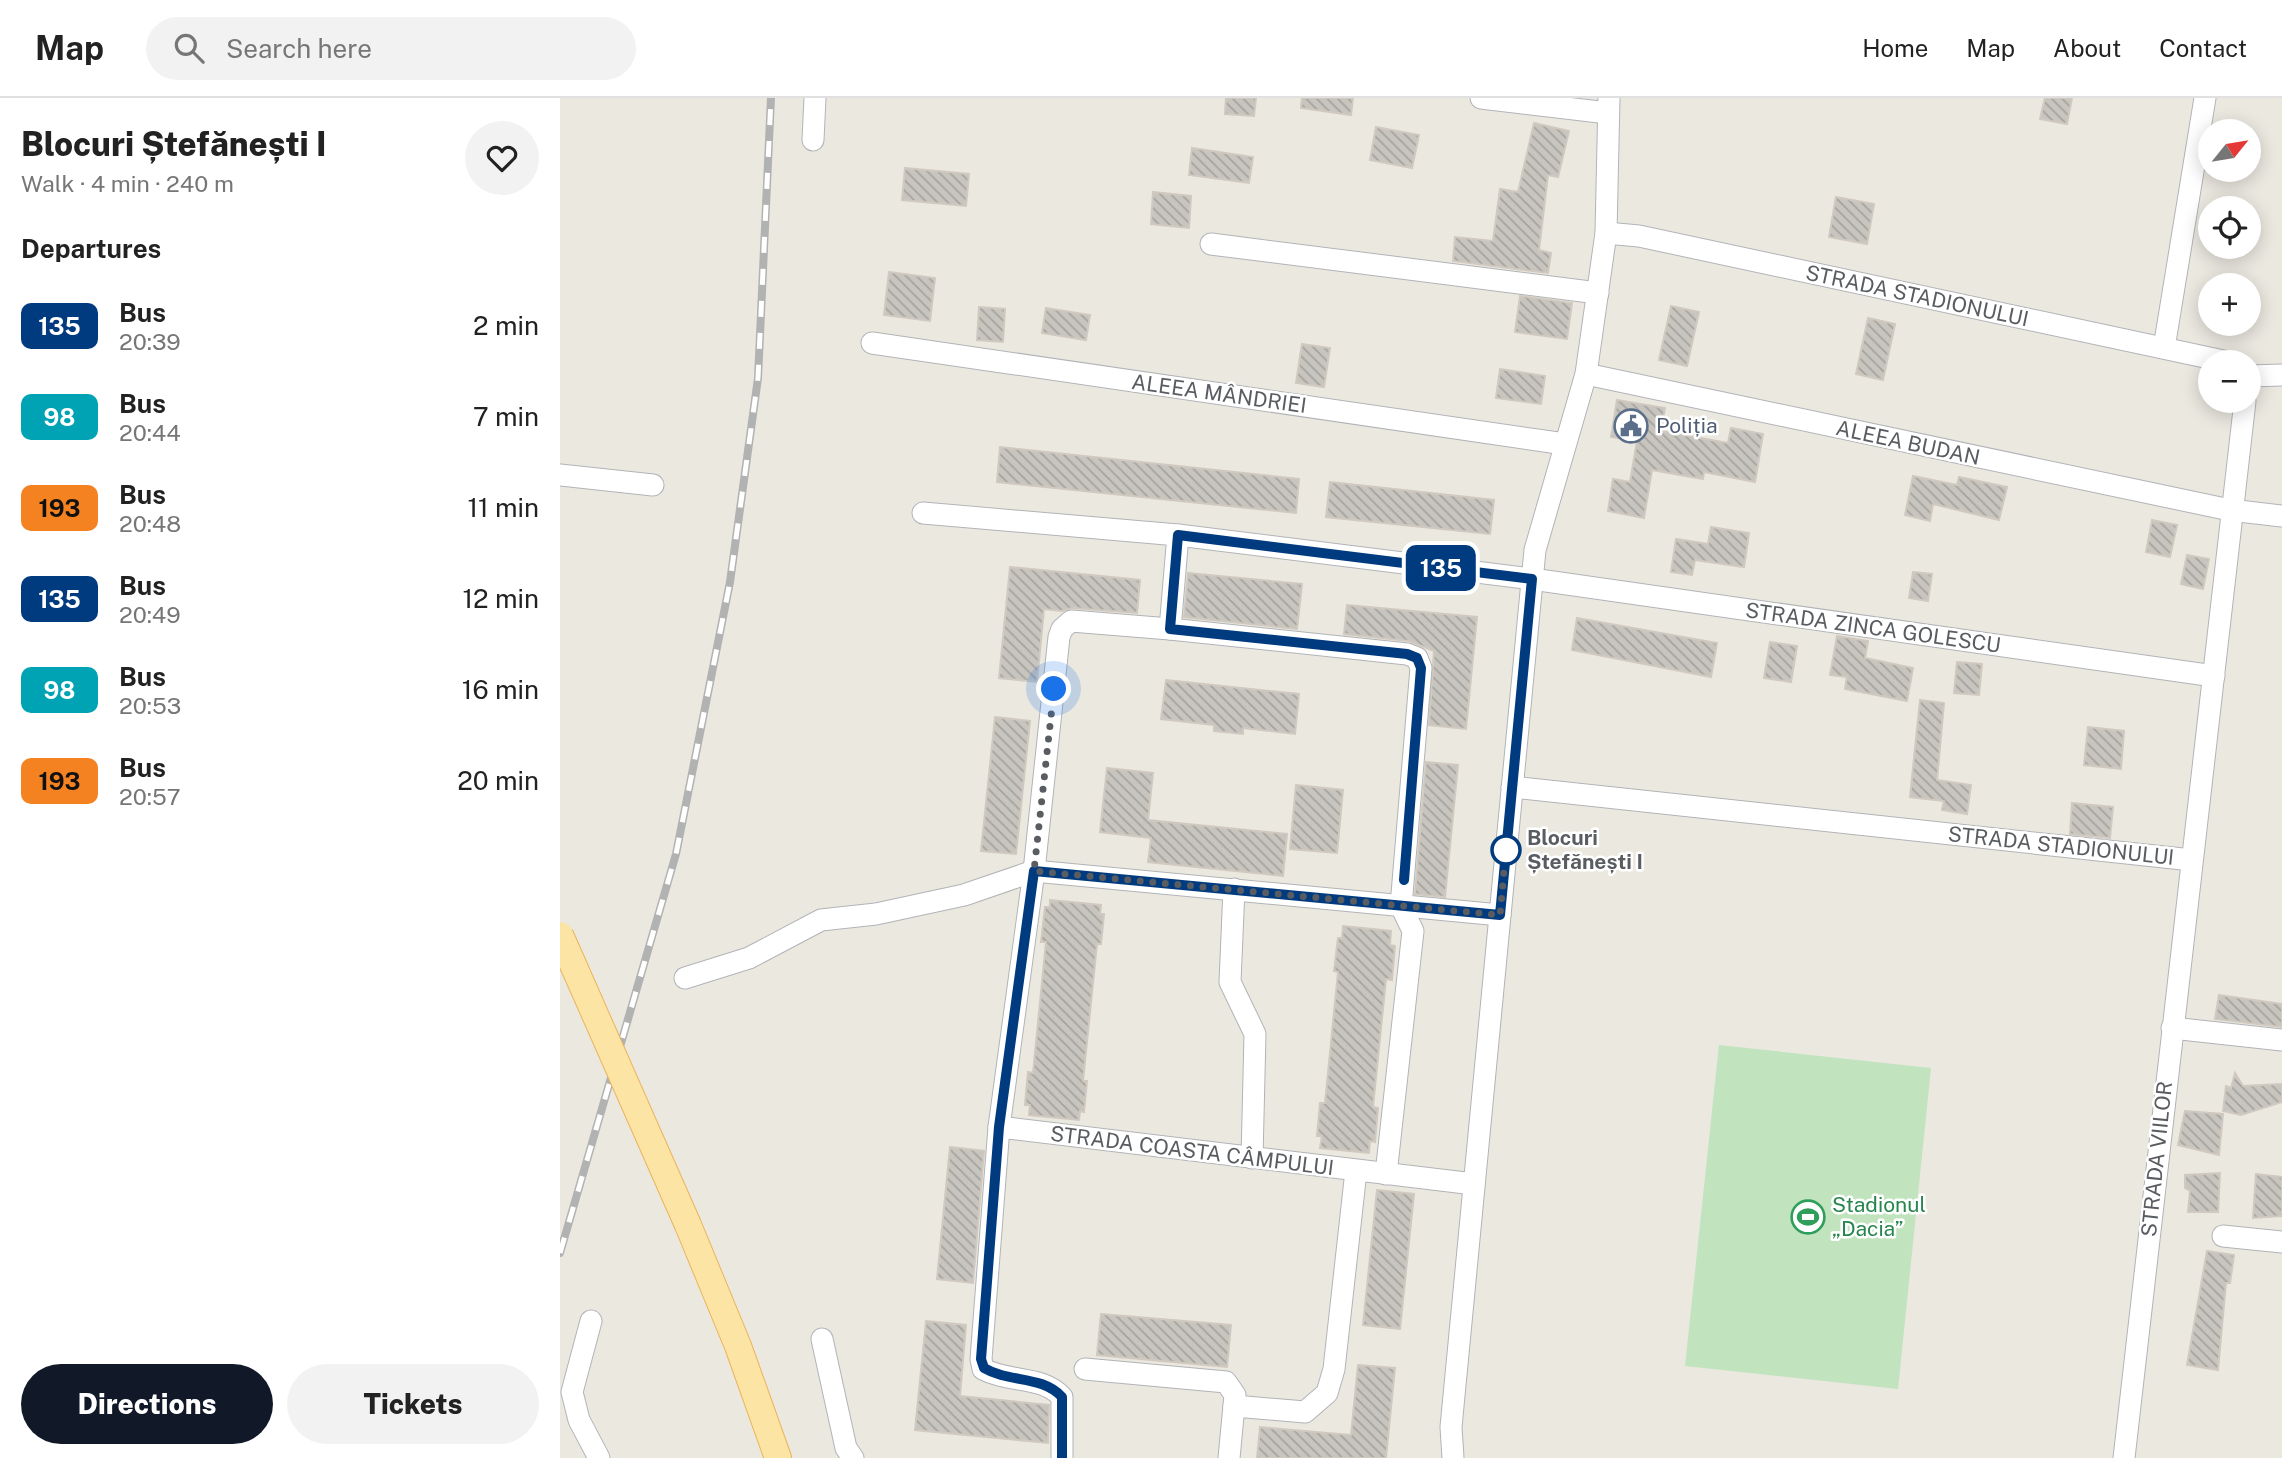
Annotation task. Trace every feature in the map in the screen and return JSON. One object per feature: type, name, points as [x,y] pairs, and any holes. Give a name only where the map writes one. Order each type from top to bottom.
[{"type":"main road","points":[[560,935],[688,1225],[738,1346],[778,1458]]},
{"type":"street","points":[[813,140],[815,98]]},
{"type":"street","points":[[1453,1458],[1451,1427],[1535,550],[1586,374],[1606,233],[1609,105],[1481,98]]},
{"type":"street","points":[[2164,348],[2204,98]]},
{"type":"street","name":"STRADA STADIONULUI","points":[[1606,233],[1639,236],[2198,355]]},
{"type":"street","points":[[1211,244],[1598,293]]},
{"type":"street","name":"ALEEA MÂNDRIEI","points":[[872,343],[1565,444]]},
{"type":"street","name":"ALEEA BUDAN","points":[[1586,374],[2230,510],[2282,516]]},
{"type":"street","points":[[2261,376],[2282,375]]},
{"type":"street","name":"STRADA STADIONULUI","points":[[1512,787],[2192,860],[2230,510],[2243,413]]},
{"type":"street","points":[[560,475],[653,485]]},
{"type":"street","points":[[923,513],[1178,535],[1532,579]]},
{"type":"street","points":[[1170,629],[1178,535]]},
{"type":"street","name":"STRADA ZINCA GOLESCU","points":[[1532,579],[2214,676]]},
{"type":"street","points":[[1062,1458],[1062,1397],[1051,1385],[994,1375],[984,1368],[981,1359],[999,1127],[1034,871],[1062,629],[1071,621],[1407,654],[1417,658],[1421,668],[1401,906],[1413,931],[1386,1174]]},
{"type":"street","name":"STRADA VIILOR","points":[[2124,1458],[2192,860]]},
{"type":"street","points":[[685,978],[749,958],[821,920],[876,914],[964,894],[1034,871],[1500,915]]},
{"type":"street","points":[[1234,890],[1230,982],[1255,1034],[1252,1158]]},
{"type":"street","points":[[2172,1028],[2282,1040]]},
{"type":"street","name":"STRADA COASTA CÂMPULUI","points":[[999,1127],[1474,1184]]},
{"type":"street","points":[[1234,1406],[1306,1412],[1327,1393],[1334,1369],[1356,1171]]},
{"type":"street","points":[[2223,1236],[2282,1242]]},
{"type":"street","points":[[591,1321],[572,1392],[579,1420],[599,1458]]},
{"type":"street","points":[[821,1339],[846,1448],[853,1458]]},
{"type":"street","points":[[1085,1369],[1226,1382],[1235,1395],[1229,1458]]},
{"type":"green space","name":"Stadionul „Dacia”","points":[[1719,1045],[1931,1068],[1898,1389],[1685,1366]]},
{"type":"building","points":[[1226,98],[1256,98],[1254,116],[1225,114]]},
{"type":"building","points":[[1302,98],[1353,98],[1351,115],[1301,108]]},
{"type":"building","points":[[2045,98],[2072,98],[2067,124],[2040,119]]},
{"type":"building","points":[[1534,123],[1569,131],[1558,177],[1548,175],[1539,250],[1551,253],[1548,273],[1453,261],[1455,237],[1493,241],[1500,189],[1518,192]]},
{"type":"building","points":[[1376,127],[1419,135],[1412,168],[1370,160]]},
{"type":"building","points":[[1192,148],[1253,157],[1249,183],[1189,175]]},
{"type":"building","points":[[905,168],[969,174],[966,206],[902,200]]},
{"type":"building","points":[[1153,192],[1191,196],[1189,228],[1151,224]]},
{"type":"building","points":[[1836,197],[1874,204],[1867,244],[1829,237]]},
{"type":"building","points":[[889,272],[935,278],[930,321],[884,315]]},
{"type":"building","points":[[1520,296],[1572,303],[1567,339],[1515,332]]},
{"type":"building","points":[[1671,306],[1699,312],[1687,366],[1659,360]]},
{"type":"building","points":[[979,307],[1005,309],[1003,342],[977,340]]},
{"type":"building","points":[[1046,308],[1090,315],[1086,340],[1042,333]]},
{"type":"building","points":[[1868,318],[1895,324],[1883,380],[1856,374]]},
{"type":"building","points":[[1302,344],[1330,348],[1324,387],[1296,383]]},
{"type":"building","points":[[1500,369],[1545,376],[1541,404],[1496,398]]},
{"type":"building","points":[[1617,400],[1665,408],[1661,431],[1728,443],[1731,428],[1763,434],[1755,482],[1704,472],[1703,479],[1652,470],[1644,518],[1608,511],[1613,479],[1630,482],[1637,441],[1611,437]]},
{"type":"building","points":[[1000,447],[1299,479],[1296,513],[997,482]]},
{"type":"building","points":[[1913,476],[1957,485],[1959,477],[2007,487],[1999,520],[1933,504],[1930,521],[1905,515]]},
{"type":"building","points":[[1330,482],[1494,500],[1490,534],[1326,517]]},
{"type":"building","points":[[2152,520],[2177,525],[2170,557],[2146,552]]},
{"type":"building","points":[[1711,527],[1749,533],[1744,567],[1695,560],[1692,575],[1671,572],[1676,539],[1708,544]]},
{"type":"building","points":[[2187,555],[2209,559],[2203,589],[2181,584]]},
{"type":"building","points":[[1010,567],[1140,580],[1137,613],[1072,608],[1062,611],[1044,609],[1037,682],[999,678]]},
{"type":"building","points":[[1913,572],[1932,574],[1928,601],[1909,598]]},
{"type":"building","points":[[1188,573],[1302,584],[1297,629],[1184,617]]},
{"type":"building","points":[[1347,605],[1477,617],[1466,729],[1429,725],[1434,651],[1409,641],[1344,634]]},
{"type":"building","points":[[1577,618],[1717,643],[1711,677],[1572,650]]},
{"type":"building","points":[[1837,636],[1868,641],[1865,658],[1913,668],[1907,701],[1845,689],[1847,677],[1830,675]]},
{"type":"building","points":[[1770,642],[1797,646],[1791,682],[1764,678]]},
{"type":"building","points":[[1957,662],[1982,664],[1979,695],[1954,693]]},
{"type":"building","points":[[1166,680],[1299,694],[1295,734],[1243,728],[1243,734],[1214,731],[1214,725],[1161,719]]},
{"type":"building","points":[[1920,700],[1944,703],[1937,780],[1971,785],[1967,814],[1942,810],[1944,801],[1910,797]]},
{"type":"building","points":[[995,717],[1030,721],[1016,854],[981,851]]},
{"type":"building","points":[[2088,727],[2124,731],[2121,769],[2084,765]]},
{"type":"building","points":[[1426,762],[1458,765],[1445,897],[1415,894]]},
{"type":"building","points":[[1107,768],[1153,773],[1148,820],[1287,834],[1283,876],[1148,862],[1151,838],[1100,832]]},
{"type":"building","points":[[1296,785],[1343,790],[1337,853],[1290,849]]},
{"type":"building","points":[[2072,803],[2113,807],[2110,838],[2070,834]]},
{"type":"building","points":[[1050,900],[1101,905],[1100,914],[1104,914],[1101,944],[1097,944],[1083,1081],[1087,1081],[1084,1112],[1080,1111],[1079,1120],[1029,1115],[1030,1105],[1025,1105],[1028,1072],[1033,1073],[1046,942],[1041,942],[1045,907],[1050,907]]},
{"type":"building","points":[[1343,926],[1391,931],[1390,945],[1395,946],[1392,980],[1386,979],[1373,1107],[1378,1108],[1375,1142],[1370,1141],[1369,1153],[1320,1148],[1322,1136],[1317,1136],[1320,1103],[1325,1103],[1338,972],[1334,971],[1338,938],[1342,938]]},
{"type":"building","points":[[2219,995],[2282,1004],[2282,1027],[2215,1019]]},
{"type":"building","points":[[2235,1073],[2243,1086],[2282,1084],[2282,1102],[2241,1115],[2223,1111],[2226,1086],[2231,1088]]},
{"type":"building","points":[[2185,1111],[2223,1114],[2219,1155],[2178,1145]]},
{"type":"building","points":[[950,1147],[984,1151],[973,1283],[937,1279]]},
{"type":"building","points":[[2220,1173],[2218,1212],[2188,1212],[2190,1191],[2185,1188],[2185,1175]]},
{"type":"building","points":[[2256,1174],[2282,1177],[2282,1216],[2253,1218]]},
{"type":"building","points":[[1377,1190],[1414,1194],[1400,1329],[1363,1325]]},
{"type":"building","points":[[2207,1251],[2234,1255],[2230,1283],[2226,1283],[2218,1370],[2187,1365]]},
{"type":"building","points":[[1101,1314],[1231,1325],[1227,1367],[1097,1355]]},
{"type":"building","points":[[926,1321],[966,1325],[960,1396],[1049,1405],[1048,1443],[915,1430]]},
{"type":"building","points":[[1358,1365],[1395,1368],[1386,1458],[1257,1458],[1260,1427],[1351,1435]]},
{"type":"railway","points":[[560,1253],[676,854],[730,582],[758,378],[771,98]]},
{"type":"bus line","name":"135","points":[[1062,1458],[1062,1397],[1051,1385],[994,1375],[984,1368],[981,1359],[999,1127],[1034,871],[1500,915],[1532,579],[1178,535],[1170,629],[1407,654],[1417,658],[1421,668],[1404,880]]},
{"type":"place","name":"Poliția","points":[[1631,426]]},
{"type":"place","name":"Blocuri Ștefănești I","points":[[1506,850]]},
{"type":"place","name":"Stadionul „Dacia”","points":[[1808,1217]]},
{"type":"route","points":[[1054,689],[1034,871],[1500,915],[1507,838],[1506,850]]}]
